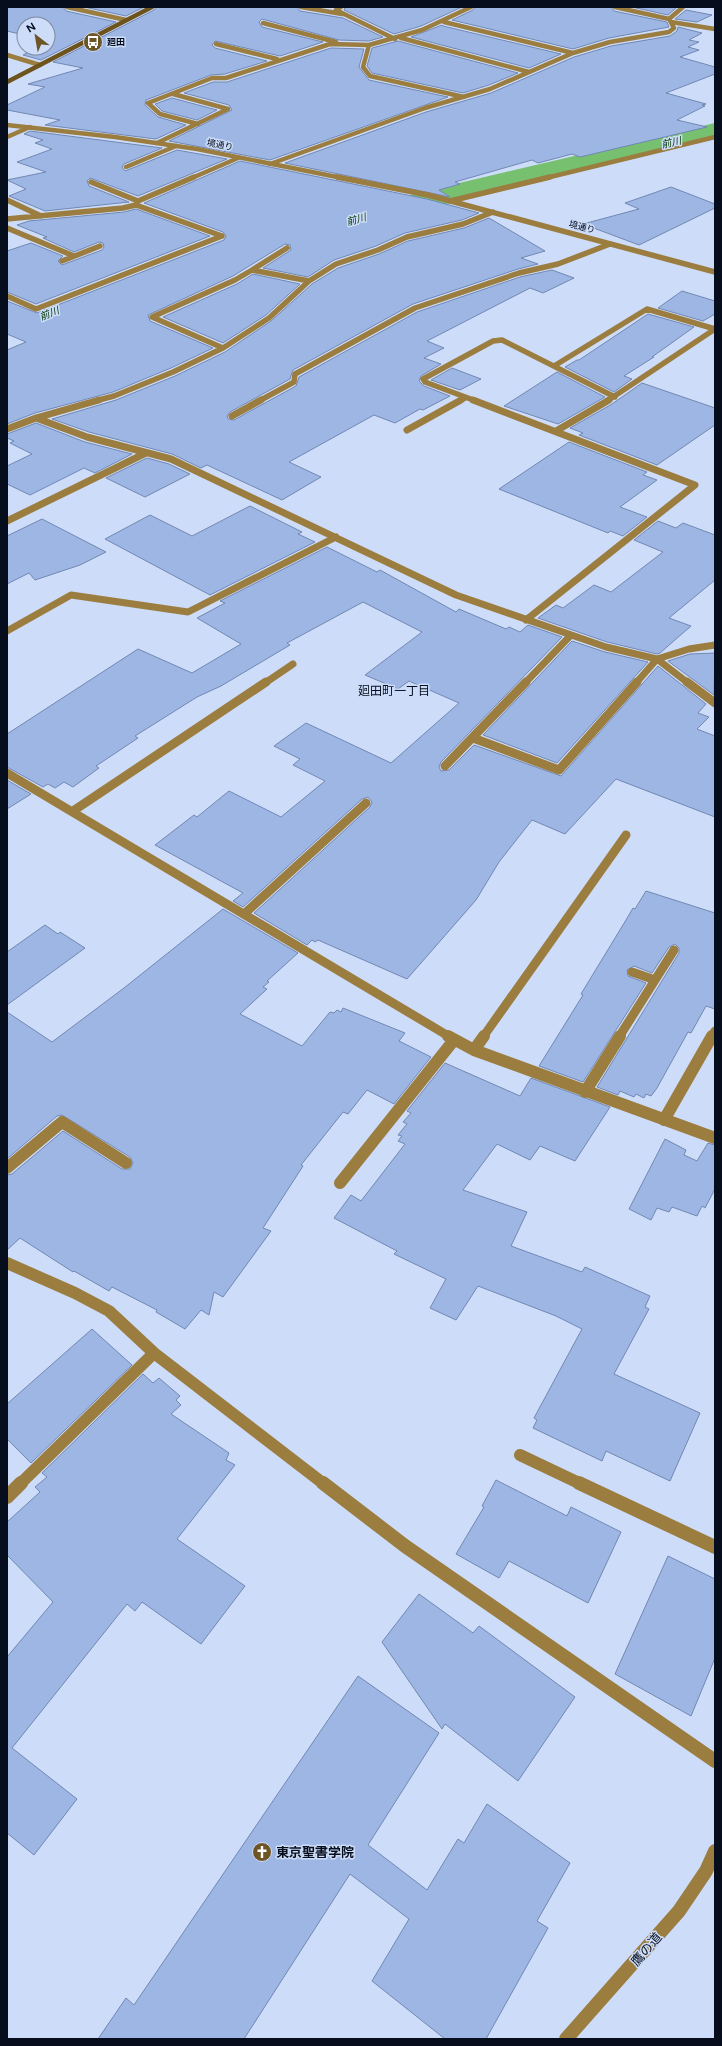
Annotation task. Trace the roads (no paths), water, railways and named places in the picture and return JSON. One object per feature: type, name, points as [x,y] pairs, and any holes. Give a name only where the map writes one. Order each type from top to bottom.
[{"type":"main road","points":[[7,82],[152,7]]},
{"type":"street","points":[[67,7],[126,20]]},
{"type":"street","points":[[301,7],[342,14]]},
{"type":"street","points":[[341,7],[336,10],[395,39]]},
{"type":"street","points":[[198,124],[160,114],[148,103],[212,78],[226,78],[277,59],[330,44],[369,45],[400,38],[444,22],[471,7]]},
{"type":"street","points":[[615,7],[715,30]]},
{"type":"street","points":[[670,20],[683,7]]},
{"type":"street","points":[[270,164],[425,108],[490,89],[573,53],[610,42],[668,32],[674,28],[670,20]]},
{"type":"street","points":[[444,22],[573,53]]},
{"type":"street","points":[[263,23],[343,44]]},
{"type":"street","points":[[400,38],[529,72]]},
{"type":"street","points":[[216,44],[277,59]]},
{"type":"street","points":[[369,45],[363,67],[370,76],[466,97]]},
{"type":"street","points":[[7,55],[40,65]]},
{"type":"street","points":[[157,143],[228,109],[173,94]]},
{"type":"street","name":"境通り","points":[[7,125],[176,146],[428,196],[715,272]]},
{"type":"street","points":[[7,137],[30,127]]},
{"type":"street","points":[[450,201],[715,137]]},
{"type":"street","points":[[126,167],[176,146]]},
{"type":"street","points":[[7,219],[123,208],[238,158]]},
{"type":"street","points":[[7,296],[36,309],[222,236],[137,203],[91,182]]},
{"type":"street","points":[[7,200],[41,216]]},
{"type":"street","points":[[7,430],[36,418],[114,396],[173,372],[223,348],[269,318],[309,281],[336,264],[378,250],[407,237],[463,224],[493,212]]},
{"type":"street","points":[[7,228],[74,256]]},
{"type":"street","points":[[232,416],[294,382],[295,374],[415,308],[519,273],[558,264],[610,244]]},
{"type":"street","points":[[62,261],[100,246]]},
{"type":"street","points":[[223,348],[152,317],[235,280],[287,248]]},
{"type":"street","points":[[252,270],[309,281]]},
{"type":"street","points":[[554,366],[647,309],[715,329]]},
{"type":"street","points":[[556,431],[615,397],[715,329]]},
{"type":"street","points":[[526,620],[695,485],[556,431],[465,398],[425,382],[423,379],[493,341],[502,340],[615,397]]},
{"type":"street","points":[[407,430],[465,398]]},
{"type":"street","points":[[36,418],[87,437],[171,459],[456,595],[606,648],[658,659],[715,703]]},
{"type":"street","points":[[7,521],[146,453]]},
{"type":"street","points":[[7,631],[71,595],[188,612],[336,537]]},
{"type":"street","points":[[445,766],[571,635]]},
{"type":"street","points":[[473,738],[559,770],[658,659],[689,649],[715,645]]},
{"type":"street","points":[[73,811],[293,664]]},
{"type":"street","points":[[7,773],[73,811],[454,1040],[474,1050],[585,1092],[715,1138]]},
{"type":"street","points":[[244,914],[366,803]]},
{"type":"street","points":[[474,1050],[626,834]]},
{"type":"street","points":[[585,1092],[674,950]]},
{"type":"street","points":[[632,972],[655,980]]},
{"type":"street","points":[[664,1120],[715,1031]]},
{"type":"street","points":[[340,1183],[454,1040]]},
{"type":"street","points":[[7,1168],[62,1122],[126,1163]]},
{"type":"street","points":[[7,1262],[75,1293],[109,1311],[154,1353],[405,1546],[715,1761]]},
{"type":"street","points":[[7,1497],[154,1353]]},
{"type":"street","points":[[520,1455],[715,1547]]},
{"type":"street","name":"鷹の道","points":[[566,2039],[679,1911],[706,1871],[715,1851]]},
{"type":"waterway","name":"前川","points":[[351,220],[455,193],[715,131]]},
{"type":"place","name":"廻田","points":[[93,42]]},
{"type":"place","name":"東京聖書学院","points":[[262,1852]]},
{"type":"district","name":"廻田町一丁目","points":[[394,691]]}]
